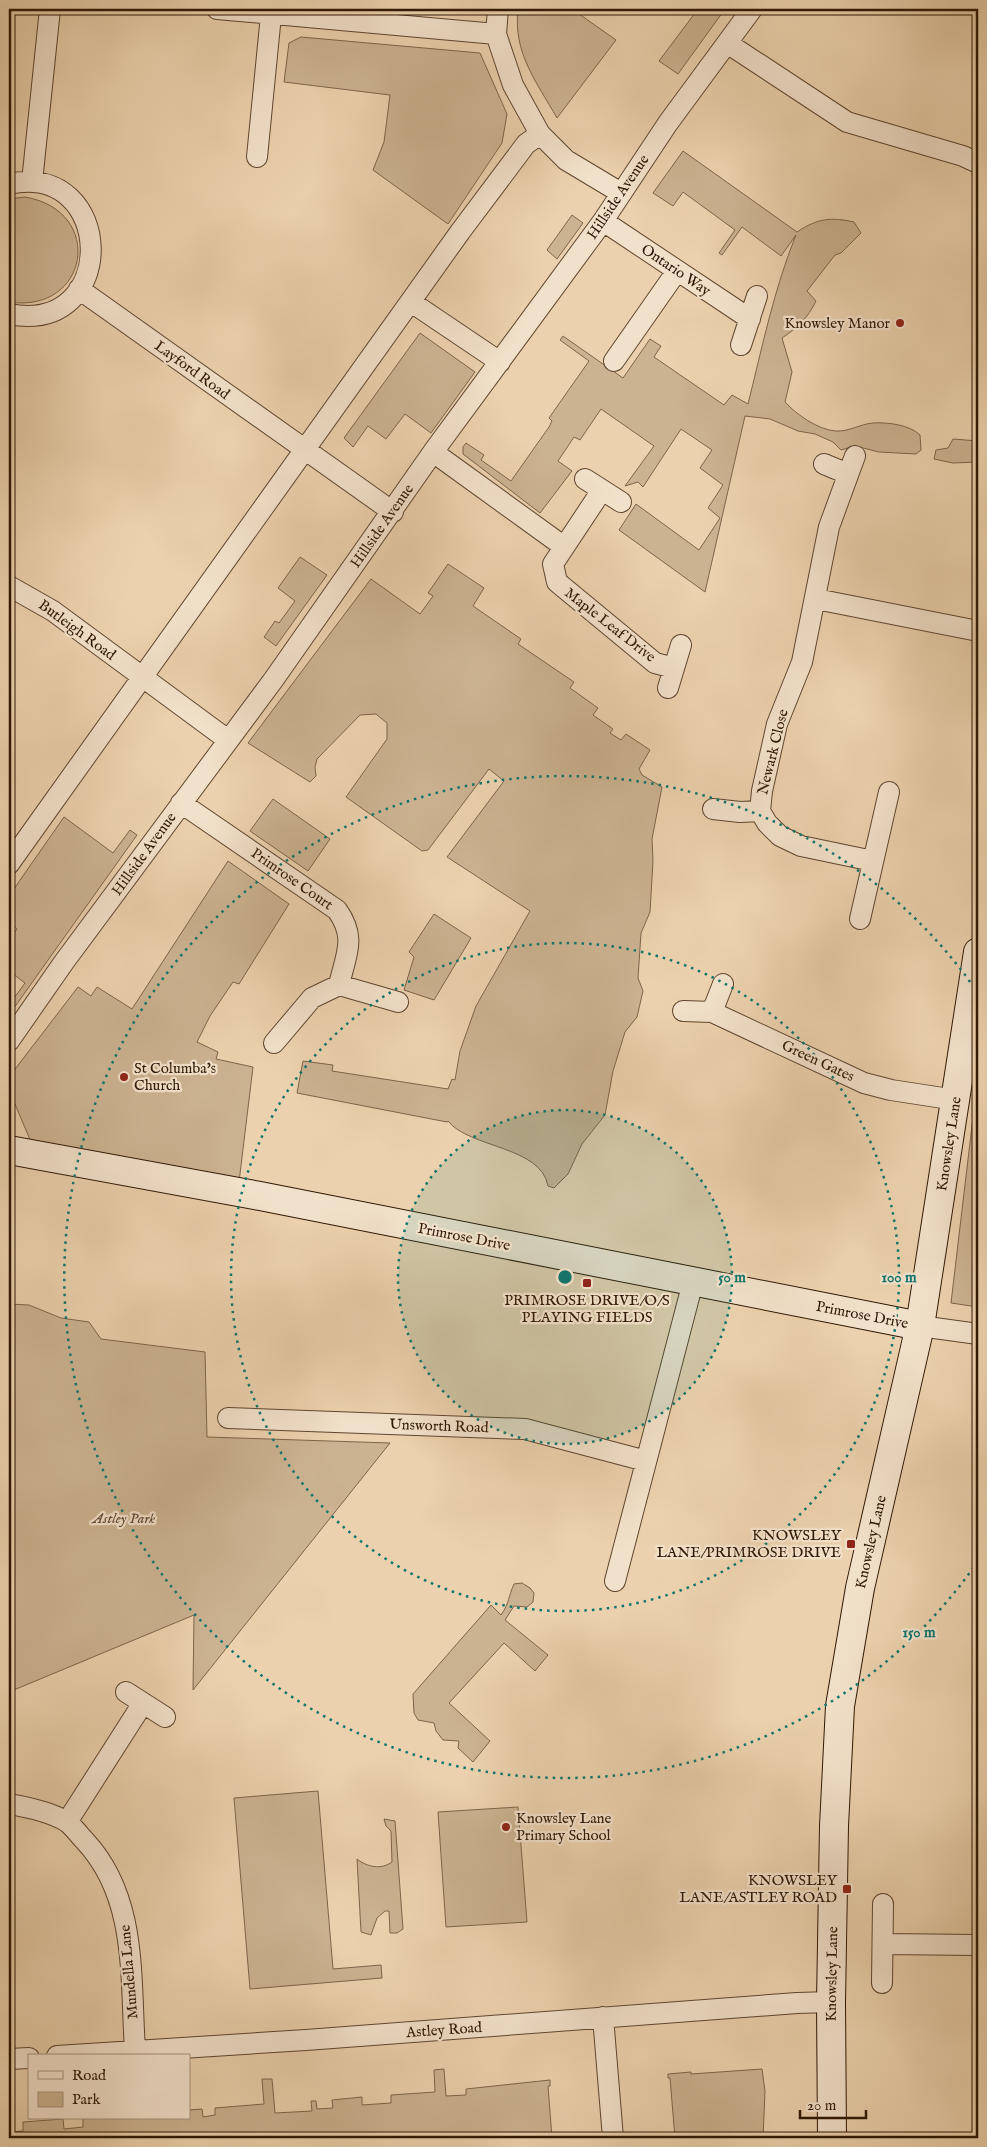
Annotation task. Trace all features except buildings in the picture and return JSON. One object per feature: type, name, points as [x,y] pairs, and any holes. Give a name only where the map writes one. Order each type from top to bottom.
[{"type":"main road","name":"Knowsley Lane","points":[[832,2138],[831,2002],[834,1826],[840,1706],[860,1588],[920,1326],[978,952]]},
{"type":"main road","name":"Primrose Drive","points":[[9,1150],[270,1198],[920,1326]]},
{"type":"street","points":[[32,182],[50,9]]},
{"type":"street","points":[[217,9],[496,34]]},
{"type":"street","points":[[498,9],[496,34],[513,85],[540,134],[566,160],[621,193]]},
{"type":"street","name":"Hillside Avenue","points":[[9,1041],[393,512],[433,452],[603,222],[621,193],[752,9]]},
{"type":"street","points":[[257,157],[271,15]]},
{"type":"street","points":[[727,43],[847,122],[963,156],[978,163]]},
{"type":"street","points":[[9,864],[411,302],[526,144],[540,134]]},
{"type":"street","points":[[9,184],[32,182],[52,188],[69,198],[82,213],[90,232],[93,252],[89,272],[79,290],[64,304],[45,314],[23,317],[9,314]]},
{"type":"street","name":"Ontario Way","points":[[603,222],[750,319]]},
{"type":"street","points":[[614,361],[677,271]]},
{"type":"street","name":"Layford Road","points":[[79,290],[393,512]]},
{"type":"street","points":[[741,345],[757,296]]},
{"type":"street","points":[[411,302],[500,362]]},
{"type":"street","points":[[433,452],[563,546]]},
{"type":"street","name":"Newark Close","points":[[824,464],[851,465],[829,527],[802,662],[778,724],[762,791],[760,811],[767,824],[780,836],[801,846],[873,861]]},
{"type":"street","points":[[585,479],[621,502]]},
{"type":"street","name":"Maple Leaf Drive","points":[[602,490],[563,546],[554,564],[556,582],[655,663],[674,668]]},
{"type":"street","name":"Butleigh Road","points":[[9,586],[53,611],[228,740]]},
{"type":"street","points":[[816,599],[978,631]]},
{"type":"street","points":[[668,688],[681,645]]},
{"type":"street","points":[[860,919],[889,792]]},
{"type":"street","name":"Primrose Court","points":[[181,803],[337,910],[345,921],[350,938],[339,985]]},
{"type":"street","points":[[713,809],[740,812],[760,811]]},
{"type":"street","points":[[712,1012],[722,984]]},
{"type":"street","points":[[274,1043],[312,998],[339,985],[398,1002]]},
{"type":"street","name":"Green Gates","points":[[683,1011],[712,1012],[864,1083],[890,1090],[956,1100]]},
{"type":"street","points":[[615,1581],[693,1282]]},
{"type":"street","points":[[920,1326],[978,1334]]},
{"type":"street","name":"Unsworth Road","points":[[228,1418],[525,1429],[646,1461]]},
{"type":"street","points":[[126,1692],[165,1717]]},
{"type":"street","points":[[67,1822],[143,1703]]},
{"type":"street","name":"Mundella Lane","points":[[9,1804],[27,1807],[67,1822],[105,1865],[119,1895],[127,1927],[135,2050]]},
{"type":"street","points":[[882,1983],[883,1904]]},
{"type":"street","points":[[883,1944],[978,1945]]},
{"type":"street","name":"Astley Road","points":[[83,2054],[831,2002]]},
{"type":"street","points":[[603,2017],[613,2138]]},
{"type":"street","points":[[9,2060],[28,2058]]},
{"type":"green space","points":[[518,9],[572,9],[616,40],[557,118],[534,79],[523,53],[517,25]]},
{"type":"green space","points":[[698,9],[725,9],[678,74],[659,61]]},
{"type":"green space","points":[[301,37],[480,53],[507,114],[502,143],[448,224],[373,170],[384,142],[390,95],[284,82],[289,43]]},
{"type":"green space","points":[[683,151],[797,232],[818,221],[838,219],[854,222],[861,233],[841,253],[835,255],[807,291],[816,301],[813,307],[802,322],[782,338],[792,372],[785,402],[808,421],[828,430],[845,430],[873,423],[892,424],[911,429],[920,435],[921,450],[916,454],[879,452],[855,446],[841,450],[833,442],[815,434],[798,431],[770,419],[745,416],[705,592],[619,530],[636,504],[699,550],[720,518],[708,508],[723,485],[700,468],[712,450],[681,429],[643,487],[638,482],[625,486],[654,446],[601,409],[580,440],[574,437],[558,461],[572,471],[540,513],[463,454],[463,447],[466,443],[484,455],[481,460],[511,481],[549,427],[552,421],[549,418],[589,361],[560,340],[563,336],[623,378],[650,339],[661,346],[654,357],[724,405],[732,395],[748,404],[775,297],[796,235],[781,256],[742,227],[722,255],[719,253],[735,230],[683,192],[673,206],[653,193]]},
{"type":"green space","points":[[25,197],[51,206],[68,221],[77,240],[77,259],[71,278],[57,293],[36,302],[9,302],[9,199]]},
{"type":"green space","points":[[572,215],[583,223],[557,259],[547,250]]},
{"type":"green space","points":[[420,333],[475,372],[431,433],[405,414],[386,439],[368,426],[353,447],[344,438]]},
{"type":"green space","points":[[953,439],[978,441],[978,462],[953,463],[934,459],[936,450],[948,448]]},
{"type":"green space","points":[[300,557],[327,575],[276,646],[264,637],[275,621],[279,623],[295,601],[278,588]]},
{"type":"green space","points":[[448,564],[484,588],[473,606],[521,639],[518,644],[574,682],[570,688],[598,708],[593,715],[613,729],[610,733],[621,740],[626,734],[650,750],[639,769],[642,775],[662,787],[652,839],[653,861],[650,912],[641,933],[638,978],[643,991],[637,1017],[625,1032],[613,1071],[605,1115],[582,1144],[568,1174],[554,1188],[548,1186],[543,1173],[532,1163],[519,1155],[458,1130],[448,1121],[297,1093],[303,1061],[333,1065],[332,1071],[448,1089],[452,1079],[455,1080],[460,1051],[476,1006],[530,911],[447,857],[504,781],[489,769],[428,850],[422,851],[346,797],[387,739],[387,723],[376,714],[360,715],[317,759],[315,767],[316,776],[310,782],[248,743],[371,579],[420,614],[433,596],[428,593]]},
{"type":"green space","points":[[273,799],[330,839],[308,871],[250,831]]},
{"type":"green space","points":[[64,817],[113,853],[130,830],[137,835],[9,1015],[9,1005],[25,983],[9,971],[9,940],[17,929],[9,923],[9,896]]},
{"type":"green space","points":[[228,861],[289,904],[239,984],[233,982],[210,1016],[197,1042],[218,1052],[216,1059],[253,1067],[239,1182],[31,1142],[9,1090],[9,1077],[78,987],[91,996],[97,987],[132,1009]]},
{"type":"green space","points":[[434,914],[471,938],[434,1000],[404,990],[414,957],[409,952]]},
{"type":"green space","points":[[978,1075],[978,1307],[951,1303]]},
{"type":"green space","name":"Astley Park","points":[[9,1304],[29,1305],[61,1318],[89,1322],[101,1339],[205,1352],[207,1437],[390,1443],[193,1690],[194,1615],[9,1692]]},
{"type":"green space","points":[[522,1583],[534,1593],[533,1602],[527,1607],[514,1606],[505,1620],[548,1655],[535,1671],[504,1643],[449,1703],[490,1741],[473,1762],[458,1748],[459,1741],[443,1740],[436,1731],[434,1723],[418,1720],[414,1713],[413,1694],[491,1605],[501,1615],[514,1584]]},
{"type":"green space","points":[[318,1791],[333,1969],[381,1965],[382,1978],[250,1989],[234,1798]]},
{"type":"green space","points":[[518,1807],[527,1922],[446,1927],[438,1812]]},
{"type":"green space","points":[[384,1819],[395,1821],[403,1929],[397,1933],[390,1933],[389,1911],[385,1911],[377,1918],[371,1935],[361,1932],[357,1859],[365,1864],[379,1867],[392,1862],[391,1831],[386,1826]]},
{"type":"green space","points":[[444,2069],[446,2096],[466,2095],[466,2089],[550,2080],[550,2086],[548,2086],[552,2138],[9,2138],[9,2132],[23,2131],[23,2122],[63,2120],[64,2129],[83,2127],[83,2120],[190,2120],[190,2110],[202,2109],[203,2117],[215,2115],[215,2108],[264,2104],[262,2079],[272,2079],[275,2113],[312,2111],[311,2101],[316,2101],[317,2109],[333,2108],[332,2100],[362,2097],[362,2105],[391,2103],[391,2095],[435,2092],[434,2070]]},
{"type":"green space","points":[[762,2069],[765,2091],[763,2138],[675,2138],[670,2078],[668,2078],[668,2074]]},
{"type":"place","name":"Knowsley Manor","points":[[900,323]]},
{"type":"place","name":"St Columba's Church","points":[[124,1077]]},
{"type":"place","name":"PRIMROSE DRIVE/O/S PLAYING FIELDS","points":[[587,1283]]},
{"type":"place","name":"KNOWSLEY LANE/PRIMROSE DRIVE","points":[[851,1544]]},
{"type":"place","name":"Knowsley Lane Primary School","points":[[506,1827]]},
{"type":"place","name":"KNOWSLEY LANE/ASTLEY ROAD","points":[[847,1889]]}]
